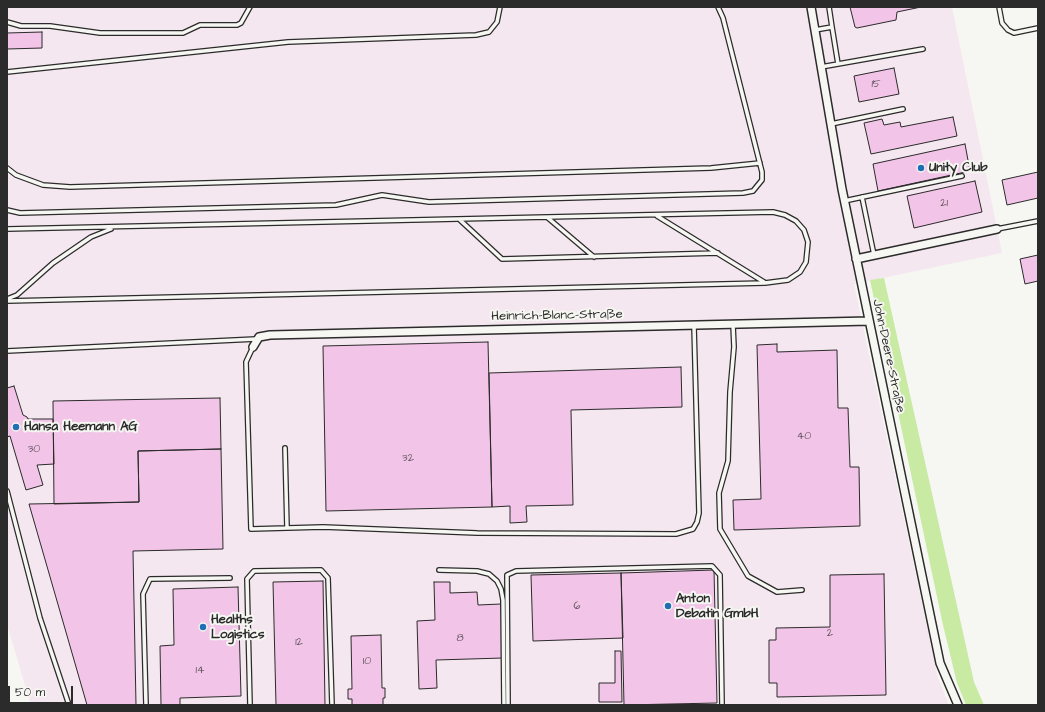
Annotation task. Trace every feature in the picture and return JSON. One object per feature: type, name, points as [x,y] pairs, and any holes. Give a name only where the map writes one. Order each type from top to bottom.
[{"type":"street","name":"John-Deere-Straße","points":[[811,7],[844,201],[940,663],[958,705]]},
{"type":"street","points":[[856,259],[998,229]]},
{"type":"street","name":"Heinrich-Blanc-Straße","points":[[256,339],[258,337],[270,334],[694,326],[869,321]]},
{"type":"street","points":[[253,347],[256,339]]},
{"type":"lane","points":[[7,22],[21,26],[50,26],[100,33],[183,32],[200,25],[237,25],[241,23],[250,7]]},
{"type":"lane","points":[[7,72],[288,42],[476,35],[489,32],[497,22],[500,7]]},
{"type":"lane","points":[[7,210],[20,213],[336,205],[382,194],[429,202],[744,193],[753,191],[762,180],[762,172],[723,18],[718,7]]},
{"type":"lane","points":[[829,7],[838,64]]},
{"type":"lane","points":[[999,7],[1002,23],[1008,30],[1014,33],[1038,28]]},
{"type":"lane","points":[[815,30],[832,27]]},
{"type":"lane","points":[[821,67],[923,49]]},
{"type":"lane","points":[[831,124],[903,109]]},
{"type":"lane","points":[[7,168],[16,175],[43,185],[70,187],[711,168],[760,163]]},
{"type":"lane","points":[[844,201],[962,176]]},
{"type":"lane","points":[[862,197],[874,255]]},
{"type":"lane","points":[[7,229],[773,212],[785,215],[796,221],[804,230],[808,242],[806,262],[800,272],[788,280],[765,283],[7,300]]},
{"type":"lane","points":[[656,215],[765,283]]},
{"type":"lane","points":[[548,218],[594,257]]},
{"type":"lane","points":[[460,220],[502,259],[718,253]]},
{"type":"lane","points":[[998,229],[1038,221]]},
{"type":"lane","points":[[7,300],[17,295],[53,263],[91,237],[114,227]]},
{"type":"lane","points":[[732,324],[734,346],[730,392],[728,461],[719,493],[720,529],[748,576],[777,592],[802,590]]},
{"type":"lane","points":[[253,347],[246,362],[251,529],[323,527],[477,533],[668,534],[693,529],[698,522],[694,326]]},
{"type":"lane","points":[[7,351],[256,339]]},
{"type":"lane","points":[[285,448],[287,528]]},
{"type":"lane","points":[[7,491],[40,618],[69,705]]},
{"type":"lane","points":[[508,705],[507,575],[516,571],[712,566],[720,575],[722,705]]},
{"type":"lane","points":[[250,705],[247,579],[254,571],[313,570],[321,570],[328,578],[332,705]]},
{"type":"lane","points":[[439,570],[489,574],[501,588],[503,608],[504,705]]},
{"type":"lane","points":[[146,705],[143,594],[150,579],[230,578]]},
{"type":"shaded area","points":[[7,7],[952,7],[1002,253],[854,284],[938,678],[949,705],[31,705],[7,625]]},
{"type":"green space","points":[[884,278],[974,682],[984,705],[966,705],[957,683],[943,625],[870,280]]},
{"type":"building","points":[[850,7],[921,7],[897,12],[896,20],[857,28],[855,27]]},
{"type":"building","points":[[42,32],[42,48],[7,49],[7,33]]},
{"type":"building","points":[[894,68],[899,94],[859,102],[854,76]]},
{"type":"building","points":[[953,117],[957,136],[871,154],[864,123],[882,119],[884,125],[900,122],[901,127]]},
{"type":"building","name":"Unity Club","points":[[965,144],[970,171],[878,191],[873,164]]},
{"type":"building","points":[[1038,172],[1038,198],[1007,205],[1002,180]]},
{"type":"building","points":[[975,181],[982,212],[914,228],[907,196]]},
{"type":"building","points":[[1038,255],[1038,281],[1025,284],[1020,259]]},
{"type":"building","points":[[488,342],[492,507],[326,511],[323,346]]},
{"type":"building","points":[[777,344],[777,352],[837,350],[838,408],[848,408],[850,467],[859,467],[860,526],[734,530],[733,500],[761,499],[757,345]]},
{"type":"building","points":[[681,367],[682,407],[571,410],[573,505],[526,506],[527,522],[510,523],[510,506],[492,507],[489,373]]},
{"type":"building","points":[[14,386],[23,415],[28,419],[53,419],[54,464],[37,465],[43,485],[26,490],[10,436],[7,437],[7,388]]},
{"type":"building","points":[[220,398],[221,449],[138,451],[139,502],[54,504],[53,401]]},
{"type":"building","points":[[221,449],[223,549],[133,551],[136,705],[87,705],[29,504],[139,502],[138,451]]},
{"type":"building","name":"Anton Debatin GmbH","points":[[714,570],[717,703],[624,705],[621,573]]},
{"type":"building","points":[[621,573],[623,638],[533,641],[531,575]]},
{"type":"building","points":[[884,574],[886,695],[777,697],[777,683],[769,683],[769,640],[776,640],[776,628],[830,627],[830,575]]},
{"type":"building","points":[[323,581],[325,705],[276,705],[273,582]]},
{"type":"building","points":[[434,582],[450,582],[450,593],[477,592],[478,605],[501,604],[503,658],[436,660],[437,688],[419,689],[417,621],[435,620]]},
{"type":"building","points":[[238,587],[241,696],[180,698],[180,705],[161,705],[160,646],[174,645],[173,589]]},
{"type":"building","points":[[381,635],[382,688],[385,688],[383,705],[352,705],[352,699],[348,699],[348,689],[352,689],[351,636]]},
{"type":"building","points":[[615,651],[621,651],[622,702],[599,702],[599,683],[615,683]]},
{"type":"place","name":"Unity Club","points":[[921,168]]},
{"type":"place","name":"Hansa Heemann AG","points":[[16,427]]},
{"type":"place","name":"Anton Debatin GmbH","points":[[668,606]]},
{"type":"place","name":"Healths Logistics","points":[[203,627]]}]
